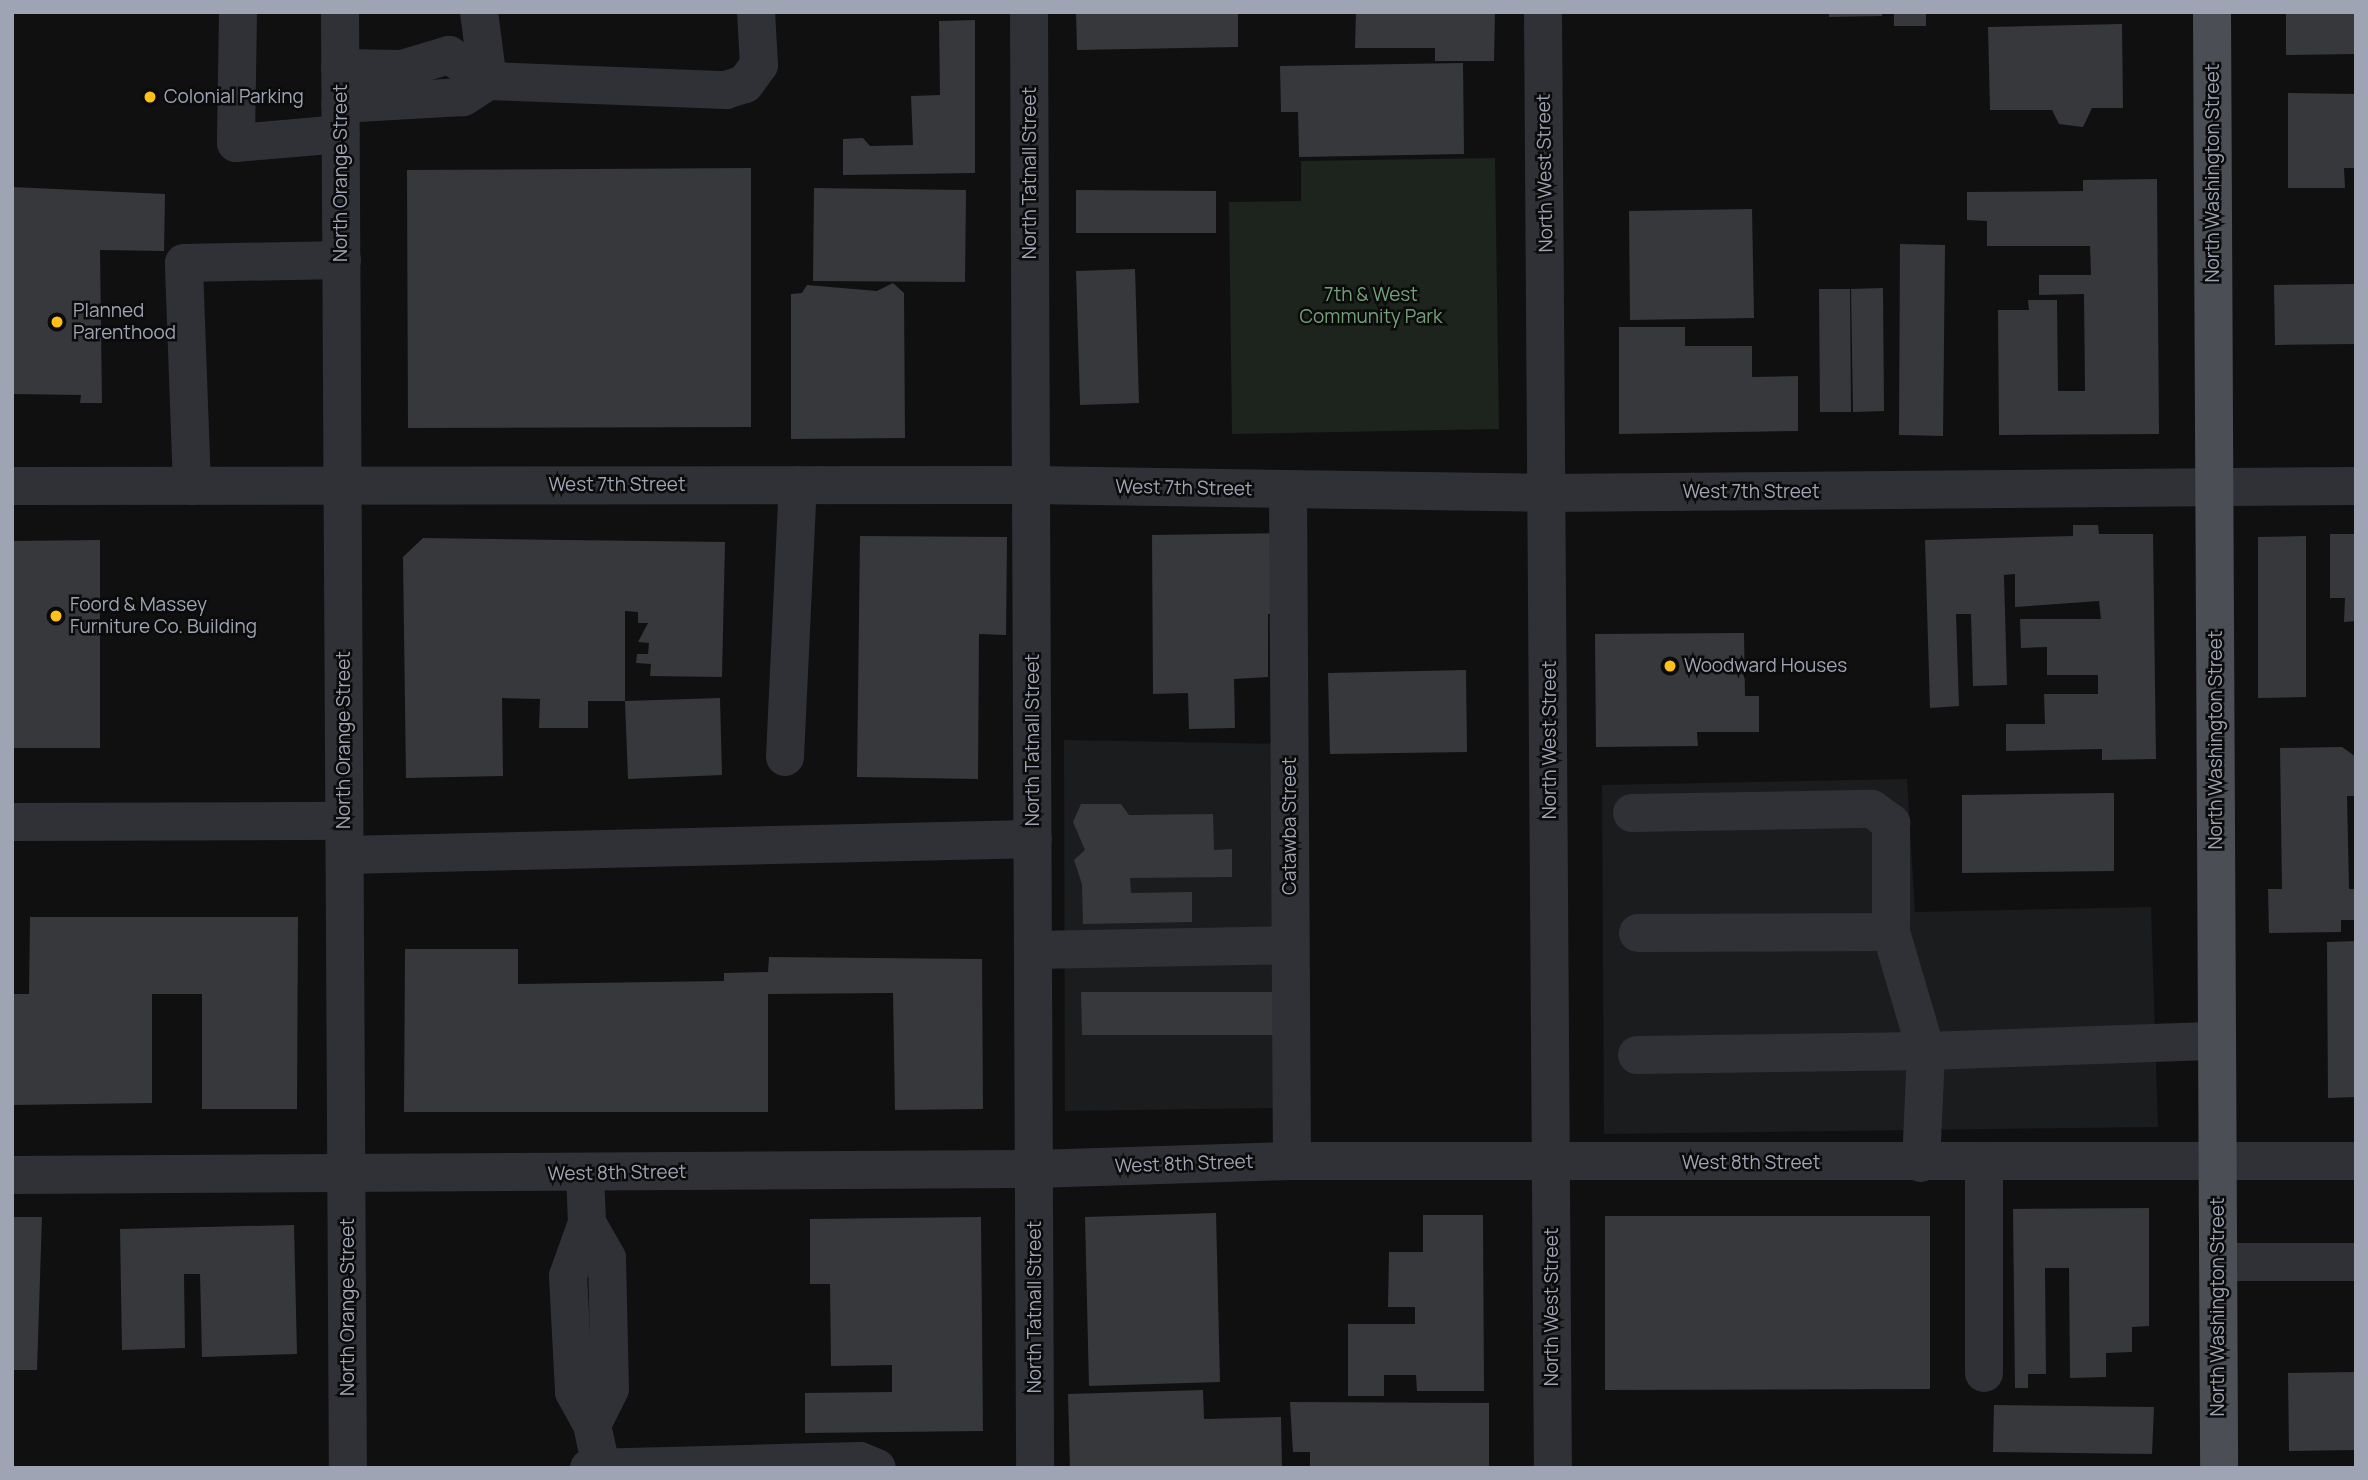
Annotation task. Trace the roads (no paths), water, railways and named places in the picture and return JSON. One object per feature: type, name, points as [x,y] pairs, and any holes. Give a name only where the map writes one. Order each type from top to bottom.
[{"type":"main road","name":"North Washington Street","points":[[2213,12],[2219,1468]]},
{"type":"street","points":[[238,12],[236,143],[340,102],[402,69],[449,55],[488,81],[726,90],[745,84],[759,65],[756,12]]},
{"type":"street","name":"North Orange Street","points":[[340,12],[348,1468]]},
{"type":"street","points":[[479,12],[488,81]]},
{"type":"street","name":"North Tatnall Street","points":[[1029,12],[1035,1468]]},
{"type":"street","name":"North West Street","points":[[1544,12],[1553,1468]]},
{"type":"street","points":[[192,486],[184,263],[342,260]]},
{"type":"street","points":[[785,757],[798,485]]},
{"type":"street","name":"West 7th Street","points":[[12,486],[1031,485],[1549,493],[2356,486]]},
{"type":"street","name":"Catawba Street","points":[[1288,490],[1292,1161]]},
{"type":"street","points":[[1632,813],[1872,809],[1891,823],[1891,932],[1926,1051],[1921,1163]]},
{"type":"street","points":[[12,822],[345,838],[1033,839]]},
{"type":"street","points":[[1638,933],[1891,932]]},
{"type":"street","points":[[1034,950],[1290,945]]},
{"type":"street","points":[[1637,1055],[1926,1051],[2217,1041]]},
{"type":"street","name":"West 8th Street","points":[[12,1175],[1035,1169],[1292,1161],[1551,1164],[2356,1161]]},
{"type":"street","points":[[1984,1162],[1984,1373]]},
{"type":"street","points":[[585,1173],[587,1223],[568,1276],[574,1392],[592,1425],[595,1467],[868,1464]]},
{"type":"street","points":[[2218,1262],[2356,1262]]},
{"type":"place","name":"Colonial Parking","points":[[150,97]]},
{"type":"place","name":"Planned Parenthood","points":[[57,322]]},
{"type":"place","name":"Foord & Massey Furniture Co. Building","points":[[56,616]]},
{"type":"place","name":"Woodward Houses","points":[[1670,666]]},
{"type":"park label","name":"7th & West Community Park","points":[[1371,306]]}]
